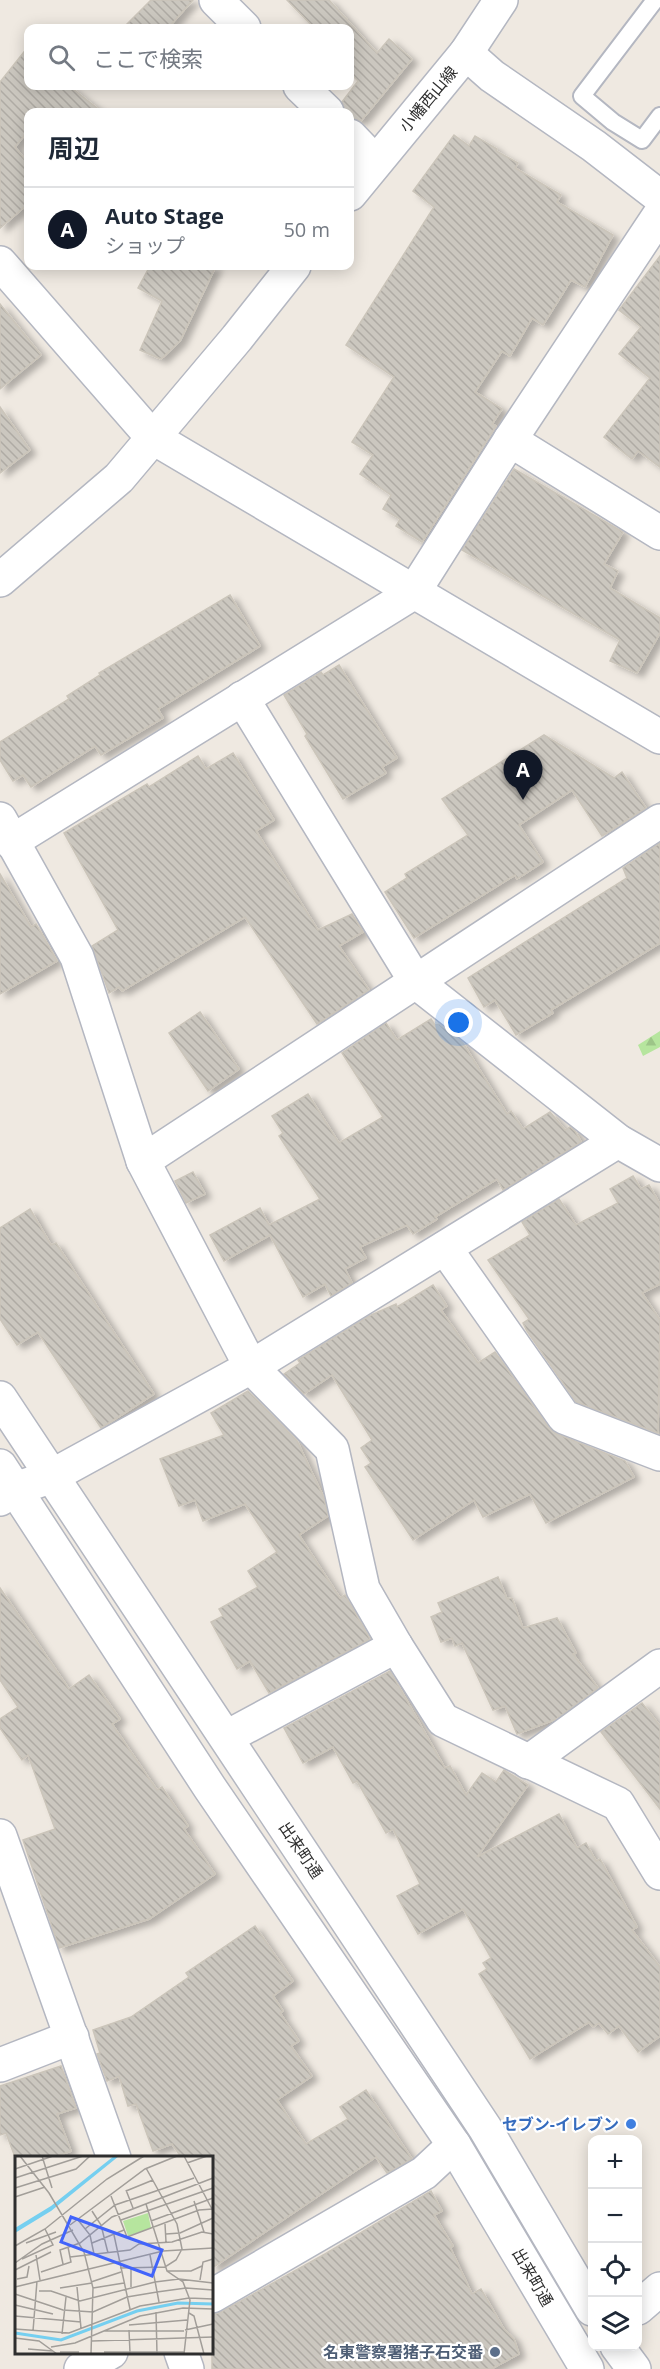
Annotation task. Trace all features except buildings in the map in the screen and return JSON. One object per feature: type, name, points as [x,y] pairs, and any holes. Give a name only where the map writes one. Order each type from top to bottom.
[{"type":"street","points":[[216,0],[240,24]]},
{"type":"street","name":"小幡西山線","points":[[354,189],[466,53],[501,0]]},
{"type":"street","points":[[466,53],[492,76],[603,134],[660,197]]},
{"type":"street","points":[[304,90],[323,108]]},
{"type":"street","points":[[354,140],[375,162]]},
{"type":"street","points":[[660,214],[413,593],[242,699],[6,830],[77,957],[143,1161],[251,1368],[332,1449],[363,1590],[396,1646],[443,1720],[618,1804],[660,1874]]},
{"type":"street","points":[[0,263],[152,437],[660,737]]},
{"type":"street","points":[[0,580],[119,478],[237,338],[291,270]]},
{"type":"street","points":[[510,441],[660,533]]},
{"type":"street","points":[[242,699],[416,982],[618,1141],[660,1165]]},
{"type":"street","points":[[143,1161],[660,820]]},
{"type":"street","points":[[5,1485],[50,1477],[251,1368],[618,1141]]},
{"type":"street","points":[[445,1248],[564,1417],[660,1454]]},
{"type":"street","name":"出来町通","points":[[0,1398],[50,1477],[226,1737],[485,2128],[588,2302]]},
{"type":"street","name":"出来町通","points":[[5,1485],[454,2145],[581,2361]]},
{"type":"street","points":[[226,1737],[396,1646]]},
{"type":"street","points":[[528,1762],[660,1666]]},
{"type":"street","points":[[0,1836],[114,2156]]},
{"type":"street","points":[[0,2065],[72,2037]]},
{"type":"street","points":[[213,2295],[424,2173],[454,2145]]},
{"type":"street","points":[[642,2305],[660,2289]]},
{"type":"street","points":[[617,2351],[622,2369]]},
{"type":"street","points":[[619,2351],[634,2369]]},
{"type":"street","points":[[81,2369],[107,2354]]},
{"type":"street","points":[[182,2354],[187,2369]]},
{"type":"lane","points":[[655,0],[582,96],[603,134],[642,140],[660,116]]},
{"type":"green space","points":[[660,1031],[660,1047],[643,1056],[638,1045]]},
{"type":"place","name":"Auto Stage","points":[[523,800]]},
{"type":"place","name":"セブン-イレブン","points":[[631,2124]]},
{"type":"place","name":"名東警察署猪子石交番","points":[[495,2352]]}]
